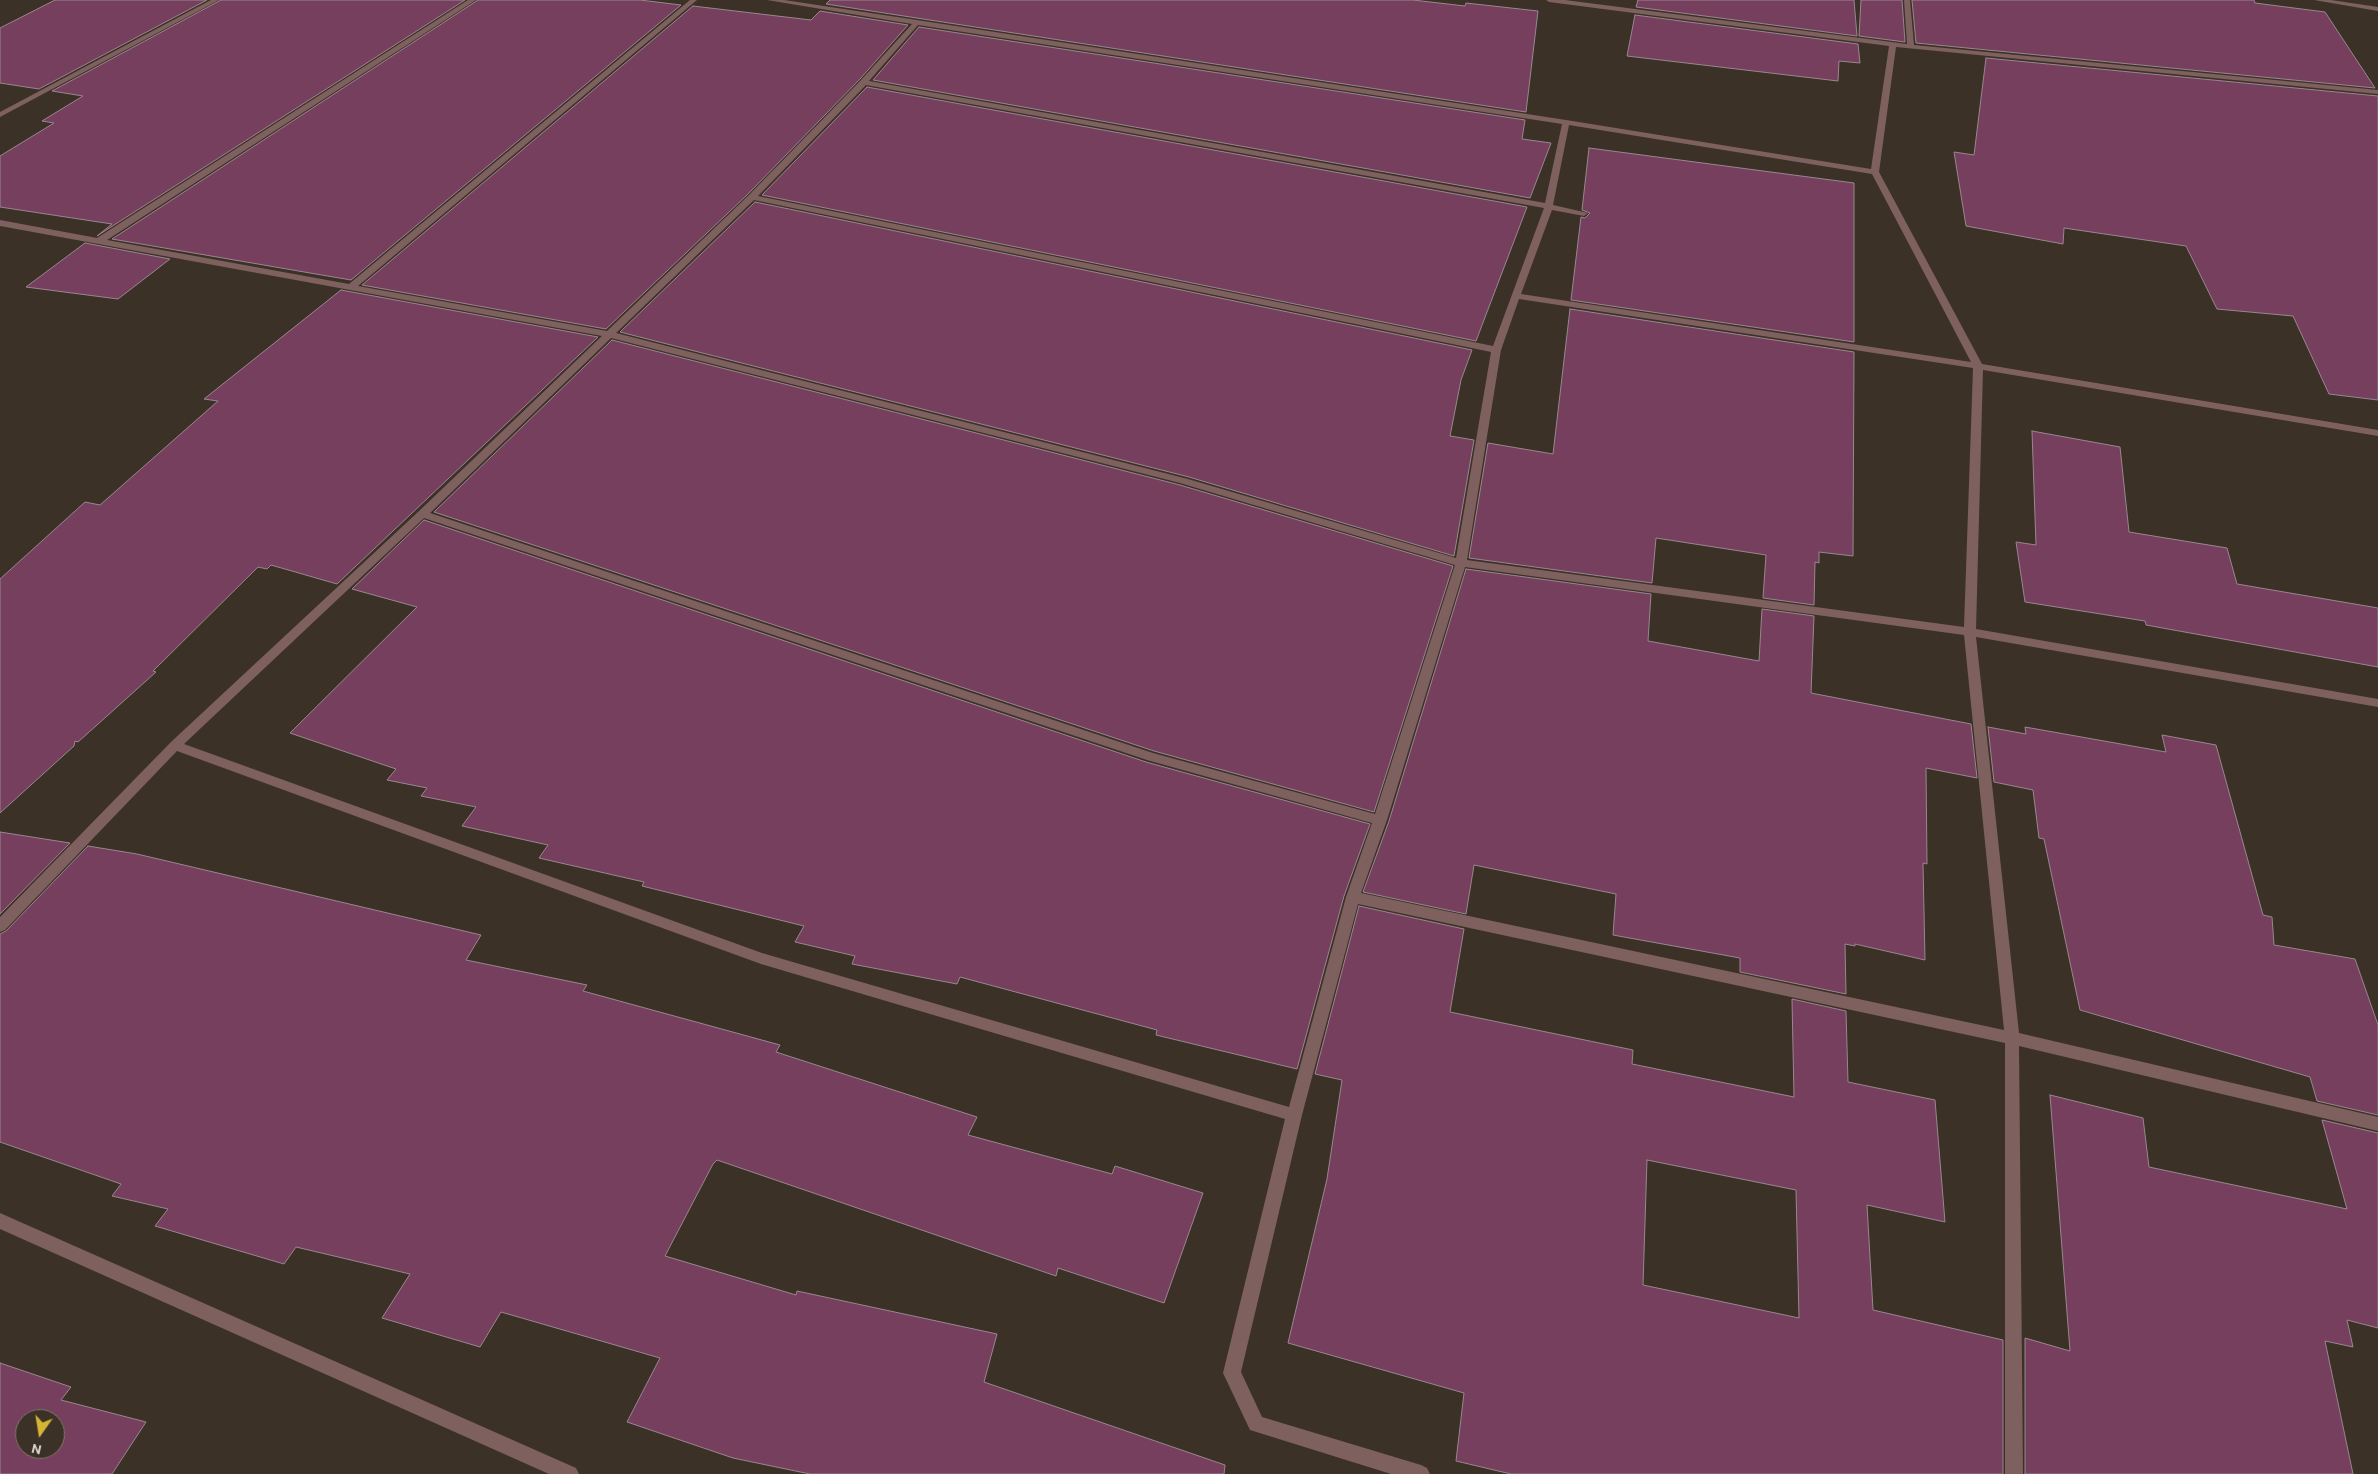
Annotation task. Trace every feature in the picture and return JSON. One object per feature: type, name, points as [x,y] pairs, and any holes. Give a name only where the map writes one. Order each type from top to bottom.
[{"type":"street","points":[[0,115],[216,0]]},
{"type":"street","points":[[99,241],[473,0]]},
{"type":"street","points":[[351,287],[694,0]]},
{"type":"street","points":[[770,0],[1566,122],[1875,172]]},
{"type":"street","points":[[1549,0],[1911,47],[2378,92]]},
{"type":"street","points":[[1907,0],[1911,47]]},
{"type":"street","points":[[2317,0],[2378,9]]},
{"type":"street","points":[[0,926],[175,745],[422,514],[752,197],[864,82],[917,22]]},
{"type":"street","points":[[1893,45],[1875,172],[1978,366],[1970,632],[2012,1038],[2014,1474]]},
{"type":"street","points":[[864,82],[1584,213]]},
{"type":"street","points":[[1421,1474],[1256,1424],[1232,1373],[1294,1115],[1354,897],[1461,564],[1496,350],[1548,206],[1566,122]]},
{"type":"street","points":[[752,197],[1496,350]]},
{"type":"street","points":[[0,223],[608,334],[1184,481],[1461,564],[1970,632],[2378,703]]},
{"type":"street","points":[[1516,296],[1978,366],[2378,432]]},
{"type":"street","points":[[422,514],[1152,757],[1380,820]]},
{"type":"street","points":[[175,745],[761,958],[1294,1115]]},
{"type":"street","points":[[1354,897],[2012,1038],[2378,1124]]},
{"type":"street","points":[[0,1221],[570,1474]]},
{"type":"building","points":[[55,0],[207,0],[39,89],[0,83],[0,28]]},
{"type":"building","points":[[221,0],[465,0],[97,236],[112,224],[0,207],[0,156],[54,123],[42,121],[83,96],[52,91]]},
{"type":"building","points":[[478,0],[640,0],[681,5],[351,280],[112,239]]},
{"type":"building","points":[[830,0],[1413,0],[1465,6],[1466,3],[1538,11],[1526,112],[826,4]]},
{"type":"building","points":[[1638,0],[1854,0],[1857,36],[1636,7]]},
{"type":"building","points":[[1861,0],[1902,0],[1905,42],[1859,36]]},
{"type":"building","points":[[1912,0],[2254,0],[2255,3],[2325,12],[2375,88],[1916,43]]},
{"type":"building","points":[[693,6],[811,20],[820,11],[908,25],[860,79],[748,194],[606,329],[362,285]]},
{"type":"building","points":[[1635,15],[1858,44],[1860,63],[1839,61],[1838,81],[1627,56]]},
{"type":"building","points":[[919,27],[1525,120],[1522,139],[1551,143],[1530,198],[873,80]]},
{"type":"building","points":[[1986,58],[2378,96],[2378,400],[2329,394],[2293,316],[2217,309],[2186,246],[2064,228],[2063,244],[1966,226],[1954,152],[1974,155]]},
{"type":"building","points":[[867,87],[1527,207],[1476,341],[762,195]]},
{"type":"building","points":[[1589,148],[1854,183],[1854,342],[1571,300],[1581,217],[1585,218],[1590,213],[1582,210]]},
{"type":"building","points":[[755,202],[1472,350],[1461,380],[1450,436],[1474,440],[1454,556],[1189,477],[620,332]]},
{"type":"building","points":[[85,243],[170,259],[118,299],[26,287]]},
{"type":"building","points":[[341,290],[598,337],[337,584],[271,565],[267,569],[258,567],[153,671],[156,672],[78,742],[75,741],[74,746],[0,813],[0,579],[85,502],[100,505],[218,401],[204,399]]},
{"type":"building","points":[[1570,309],[1854,352],[1853,556],[1819,552],[1819,563],[1815,562],[1814,605],[1763,598],[1766,555],[1656,538],[1652,583],[1469,558],[1488,443],[1553,454]]},
{"type":"building","points":[[612,340],[1180,485],[1453,566],[1374,812],[1154,751],[434,512]]},
{"type":"building","points":[[2032,431],[2120,447],[2129,532],[2227,548],[2237,584],[2378,608],[2378,667],[2146,625],[2145,621],[2025,602],[2016,542],[2036,545]]},
{"type":"building","points":[[424,520],[1146,762],[1370,824],[1344,896],[1297,1069],[1156,1035],[1157,1030],[960,977],[957,984],[852,964],[855,956],[795,942],[804,926],[642,886],[644,882],[539,858],[548,845],[462,826],[476,807],[421,796],[427,788],[387,780],[396,769],[290,733],[417,607],[352,589]]},
{"type":"building","points":[[1466,569],[1651,594],[1648,641],[1759,661],[1762,609],[1814,616],[1811,693],[1971,724],[1977,778],[1926,768],[1927,864],[1923,863],[1925,960],[1855,944],[1855,946],[1845,944],[1846,994],[1740,972],[1740,958],[1613,935],[1616,894],[1474,865],[1466,914],[1363,892],[1389,821]]},
{"type":"building","points":[[1988,727],[2026,734],[2025,727],[2166,752],[2162,735],[2216,745],[2263,915],[2272,917],[2274,945],[2355,959],[2378,1025],[2378,1115],[2317,1101],[2310,1077],[2080,1010],[2044,839],[2039,838],[2033,790],[1994,782]]},
{"type":"building","points":[[0,832],[70,843],[0,914]]},
{"type":"building","points":[[88,846],[137,854],[481,935],[466,960],[587,985],[583,991],[780,1045],[776,1052],[977,1117],[968,1135],[1112,1174],[1115,1166],[1203,1193],[1164,1303],[1058,1268],[1056,1276],[717,1160],[713,1164],[665,1256],[796,1295],[797,1291],[997,1334],[984,1382],[1225,1465],[1224,1474],[810,1474],[733,1458],[627,1422],[660,1358],[501,1312],[480,1347],[382,1318],[410,1274],[296,1247],[284,1264],[155,1226],[168,1209],[112,1196],[121,1184],[0,1142],[0,934],[6,931]]},
{"type":"building","points":[[1359,906],[1464,929],[1450,1012],[1633,1050],[1632,1064],[1794,1097],[1792,999],[1846,1011],[1848,1082],[1935,1100],[1945,1222],[1867,1205],[1873,1310],[2003,1340],[2003,1474],[1511,1474],[1456,1461],[1464,1393],[1288,1343],[1327,1179],[1342,1080],[1315,1074]],"holes":[[[1647,1160],[1796,1190],[1799,1318],[1643,1285]]]},
{"type":"building","points":[[2050,1095],[2143,1118],[2149,1167],[2347,1209],[2322,1120],[2378,1133],[2378,1328],[2347,1320],[2353,1347],[2325,1341],[2353,1474],[2025,1474],[2025,1338],[2070,1351]]},
{"type":"building","points":[[0,1363],[71,1387],[61,1400],[146,1422],[112,1474],[0,1474]]}]
